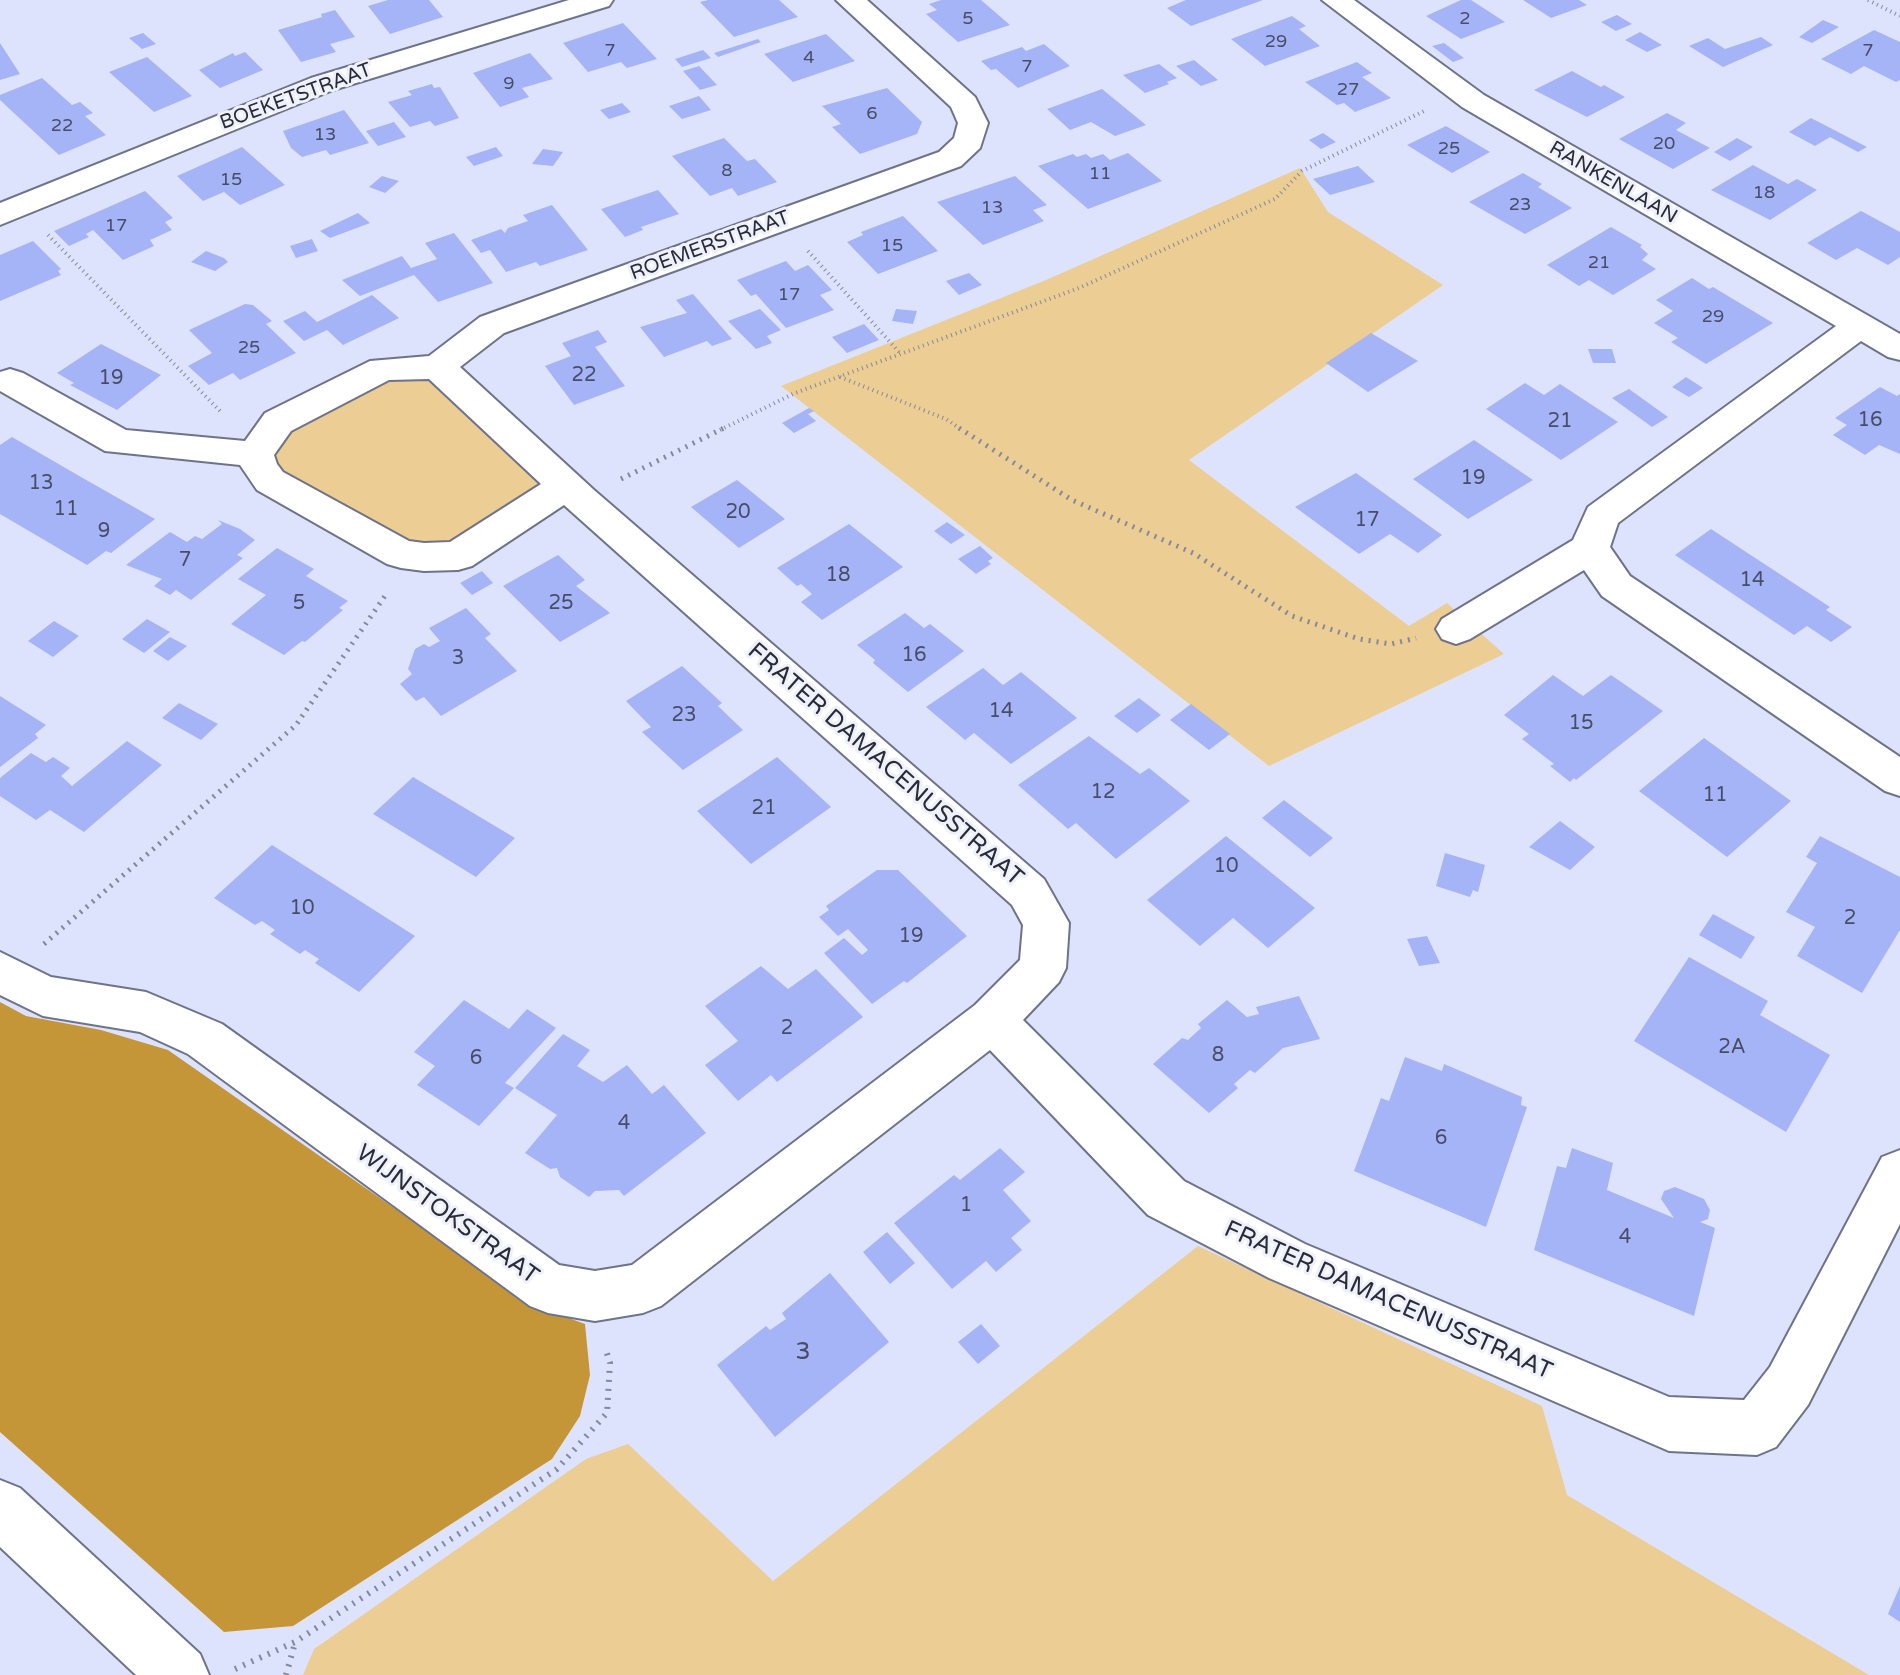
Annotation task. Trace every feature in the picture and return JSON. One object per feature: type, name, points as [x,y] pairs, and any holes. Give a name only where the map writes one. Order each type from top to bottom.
[{"type":"street","name":"BOEKETSTRAAT","points":[[10,211],[322,84],[599,0]]},
{"type":"street","name":"ROEMERSTRAAT","points":[[438,367],[492,325],[950,159],[969,141],[973,123],[964,103],[850,0]]},
{"type":"street","name":"RANKENLAAN","points":[[1349,2],[1461,92],[1900,349]]},
{"type":"street","points":[[1456,629],[1590,548],[1601,516],[1859,326]]},
{"type":"street","points":[[438,367],[574,492],[458,556],[413,555],[401,554],[270,481],[260,468],[257,450],[278,422],[383,369],[438,367]]},
{"type":"street","points":[[10,381],[118,442],[257,450]]},
{"type":"street","name":"FRATER DAMACENUSSTRAAT","points":[[574,492],[1028,892],[1046,923],[1043,968],[992,1020],[1166,1198],[1287,1261],[1669,1424],[1757,1428],[1789,1386],[1900,1173]]},
{"type":"street","points":[[1590,548],[1616,586],[1900,779]]},
{"type":"street","name":"WIJNSTOKSTRAAT","points":[[3,974],[43,996],[146,1012],[205,1039],[548,1288],[595,1296],[643,1288],[992,1020]]},
{"type":"street","points":[[0,1508],[179,1675]]},
{"type":"path","points":[[1868,0],[1900,16]]},
{"type":"path","points":[[574,492],[795,393],[1079,288],[1275,199],[1302,171],[1461,92]]},
{"type":"path","points":[[10,211],[257,450]]},
{"type":"path","points":[[780,220],[901,354]]},
{"type":"path","points":[[839,376],[946,419],[994,453],[1072,500],[1193,553],[1292,616],[1359,639],[1391,644],[1456,629]]},
{"type":"path","points":[[3,974],[296,725],[413,555]]},
{"type":"path","points":[[223,1675],[295,1642],[557,1469],[607,1413],[610,1363],[595,1296]]},
{"type":"path","points":[[286,1675],[295,1642]]},
{"type":"shaded area","points":[[1300,168],[1328,212],[1443,285],[1189,460],[1409,626],[1447,603],[1504,654],[1269,766],[781,386],[1046,280]]},
{"type":"shaded area","points":[[417,375],[438,384],[539,477],[539,487],[459,543],[407,543],[278,475],[269,450],[274,436],[381,379]]},
{"type":"shaded area","points":[[0,1002],[26,1016],[101,1030],[168,1050],[533,1305],[585,1324],[590,1375],[580,1416],[552,1459],[293,1626],[224,1632],[0,1432]]},
{"type":"shaded area","points":[[1198,1246],[1542,1406],[1567,1495],[1869,1675],[303,1675],[314,1649],[586,1459],[628,1444],[773,1581]]},
{"type":"building","points":[[388,0],[429,0],[443,17],[390,34],[368,6]]},
{"type":"building","points":[[779,0],[798,17],[734,37],[700,2]]},
{"type":"building","points":[[941,0],[981,0],[1010,25],[958,42],[926,14],[937,10],[929,4]]},
{"type":"building","points":[[1186,0],[1263,0],[1191,26],[1167,8]]},
{"type":"building","points":[[1461,0],[1471,0],[1505,22],[1461,39],[1426,16]]},
{"type":"building","points":[[1523,0],[1579,0],[1587,5],[1551,18]]},
{"type":"building","points":[[335,10],[355,37],[330,44],[336,52],[301,62],[278,30]]},
{"type":"building","points":[[1617,15],[1632,24],[1616,31],[1601,22]]},
{"type":"building","points":[[1292,16],[1306,26],[1299,29],[1320,46],[1265,66],[1231,39]]},
{"type":"building","points":[[1823,20],[1839,27],[1812,43],[1799,37]]},
{"type":"building","points":[[623,23],[657,59],[627,68],[621,62],[588,72],[563,43]]},
{"type":"building","points":[[1874,30],[1900,42],[1900,80],[1896,82],[1864,66],[1851,74],[1821,59]]},
{"type":"building","points":[[1640,32],[1662,45],[1647,52],[1625,40]]},
{"type":"building","points":[[143,33],[156,44],[142,49],[129,38]]},
{"type":"building","points":[[826,34],[855,61],[793,82],[764,54]]},
{"type":"building","points":[[1761,37],[1773,45],[1723,67],[1689,46],[1708,38],[1725,49]]},
{"type":"building","points":[[758,39],[761,42],[718,57],[714,53]]},
{"type":"building","points":[[0,43],[20,74],[0,80]]},
{"type":"building","points":[[1444,43],[1464,58],[1453,62],[1432,46]]},
{"type":"building","points":[[1044,44],[1070,66],[1018,88],[981,61],[1022,47],[1026,51]]},
{"type":"building","points":[[703,50],[711,58],[682,67],[675,59]]},
{"type":"building","points":[[245,52],[263,70],[220,88],[199,70],[233,53],[235,56]]},
{"type":"building","points":[[530,53],[553,79],[522,88],[529,97],[500,107],[473,73]]},
{"type":"building","points":[[147,57],[192,96],[154,112],[109,72]]},
{"type":"building","points":[[1194,60],[1218,80],[1201,86],[1176,66]]},
{"type":"building","points":[[1357,62],[1372,73],[1362,77],[1391,98],[1355,112],[1344,103],[1337,105],[1305,82]]},
{"type":"building","points":[[1159,64],[1177,78],[1145,93],[1123,75]]},
{"type":"building","points":[[699,66],[717,85],[700,90],[683,71]]},
{"type":"building","points":[[1572,71],[1625,97],[1587,117],[1534,90]]},
{"type":"building","points":[[42,78],[72,105],[80,102],[93,113],[85,116],[106,135],[59,155],[0,100],[0,95]]},
{"type":"building","points":[[432,84],[434,88],[440,87],[459,118],[435,126],[430,121],[410,127],[388,102],[412,95],[408,91]]},
{"type":"building","points":[[887,88],[922,122],[917,134],[860,154],[832,127],[841,124],[822,106]]},
{"type":"building","points":[[1102,89],[1146,125],[1115,136],[1091,122],[1070,130],[1047,109]]},
{"type":"building","points":[[699,96],[711,110],[682,119],[669,106]]},
{"type":"building","points":[[622,103],[631,112],[609,119],[600,110]]},
{"type":"building","points":[[344,110],[369,143],[330,155],[326,150],[302,157],[291,148],[283,131]]},
{"type":"building","points":[[1667,113],[1686,123],[1676,130],[1710,148],[1673,169],[1619,139]]},
{"type":"building","points":[[1811,118],[1867,147],[1858,152],[1830,137],[1815,146],[1789,132]]},
{"type":"building","points":[[394,122],[406,137],[378,146],[366,131]]},
{"type":"building","points":[[1446,126],[1490,152],[1452,173],[1407,145]]},
{"type":"building","points":[[1323,133],[1336,142],[1321,149],[1309,140]]},
{"type":"building","points":[[724,138],[747,161],[755,159],[777,182],[738,196],[732,188],[710,196],[672,156]]},
{"type":"building","points":[[1737,138],[1753,147],[1730,161],[1714,152]]},
{"type":"building","points":[[242,147],[285,185],[240,205],[224,192],[203,201],[177,176]]},
{"type":"building","points":[[496,147],[503,156],[474,166],[466,157]]},
{"type":"building","points":[[543,149],[563,152],[553,166],[532,164]]},
{"type":"building","points":[[1128,153],[1162,181],[1088,209],[1038,166],[1073,154],[1077,157],[1086,154],[1091,158],[1103,154],[1110,160]]},
{"type":"building","points":[[1753,165],[1788,184],[1797,179],[1817,190],[1770,220],[1711,190]]},
{"type":"building","points":[[1358,166],[1375,182],[1330,195],[1313,179]]},
{"type":"building","points":[[1523,173],[1542,184],[1538,187],[1572,208],[1525,234],[1469,202]]},
{"type":"building","points":[[382,176],[399,181],[385,193],[369,187]]},
{"type":"building","points":[[1015,176],[1047,205],[1033,210],[1044,221],[983,245],[937,202]]},
{"type":"building","points":[[658,190],[679,214],[641,227],[643,230],[625,237],[601,209]]},
{"type":"building","points":[[145,191],[173,218],[165,222],[172,230],[150,240],[154,246],[123,260],[93,230],[86,234],[89,237],[69,246],[54,231]]},
{"type":"building","points":[[552,205],[588,250],[540,266],[536,262],[506,272],[490,250],[481,253],[471,240],[501,229],[505,233],[508,228],[528,221],[523,215]]},
{"type":"building","points":[[1861,211],[1900,232],[1900,257],[1888,265],[1857,248],[1836,260],[1807,243]]},
{"type":"building","points":[[358,213],[370,223],[330,238],[320,231]]},
{"type":"building","points":[[903,216],[938,251],[878,274],[847,242],[863,235],[861,232]]},
{"type":"building","points":[[1611,227],[1642,245],[1640,247],[1648,254],[1642,260],[1656,269],[1613,295],[1589,280],[1579,286],[1547,265]]},
{"type":"building","points":[[454,233],[493,283],[438,302],[414,275],[360,296],[342,280],[402,256],[411,268],[437,259],[425,243]]},
{"type":"building","points":[[312,239],[318,251],[296,258],[290,246]]},
{"type":"building","points":[[33,241],[61,269],[58,271],[61,275],[0,301],[0,255]]},
{"type":"building","points":[[206,251],[228,262],[215,271],[191,262]]},
{"type":"building","points":[[786,261],[795,271],[808,265],[832,290],[820,295],[834,310],[786,328],[756,294],[751,296],[737,280]]},
{"type":"building","points":[[969,273],[982,285],[959,295],[946,281]]},
{"type":"building","points":[[1692,278],[1773,323],[1706,364],[1671,342],[1678,338],[1654,323],[1673,311],[1656,300]]},
{"type":"building","points":[[693,294],[732,339],[712,346],[707,341],[664,357],[640,327],[687,313],[676,300]]},
{"type":"building","points":[[372,295],[399,318],[343,345],[327,330],[304,341],[283,321],[305,311],[317,322]]},
{"type":"building","points":[[245,304],[253,305],[272,321],[266,324],[296,353],[240,380],[233,373],[209,385],[188,366],[212,353],[189,330]]},
{"type":"building","points":[[760,309],[781,330],[767,336],[772,343],[756,349],[728,321]]},
{"type":"building","points":[[896,309],[917,311],[913,324],[892,321]]},
{"type":"building","points":[[864,324],[879,340],[847,353],[832,337]]},
{"type":"building","points":[[598,330],[607,342],[595,347],[625,386],[574,405],[545,366],[571,356],[562,343]]},
{"type":"building","points":[[1371,333],[1418,361],[1368,392],[1326,363]]},
{"type":"building","points":[[101,344],[161,375],[117,410],[70,385],[74,383],[57,373]]},
{"type":"building","points":[[1588,349],[1612,349],[1616,363],[1593,363]]},
{"type":"building","points":[[1686,377],[1703,388],[1689,397],[1672,387]]},
{"type":"building","points":[[1525,383],[1544,395],[1560,384],[1618,422],[1561,460],[1486,409]]},
{"type":"building","points":[[1880,387],[1897,396],[1900,394],[1900,454],[1879,445],[1865,455],[1833,435],[1847,425],[1835,418]]},
{"type":"building","points":[[1629,389],[1668,417],[1652,427],[1612,398]]},
{"type":"building","points":[[809,408],[814,411],[808,414],[816,421],[794,433],[782,423]]},
{"type":"building","points":[[12,437],[155,519],[111,553],[106,551],[87,565],[0,514],[0,445]]},
{"type":"building","points":[[1474,440],[1533,480],[1468,519],[1413,479]]},
{"type":"building","points":[[1356,473],[1442,535],[1418,553],[1390,534],[1359,554],[1295,507]]},
{"type":"building","points":[[737,480],[785,519],[739,548],[691,507]]},
{"type":"building","points":[[218,520],[240,529],[255,540],[237,555],[243,558],[191,600],[176,590],[170,595],[154,586],[162,579],[126,565],[170,532],[187,542],[195,536],[202,539],[222,524]]},
{"type":"building","points":[[947,522],[965,535],[951,544],[934,531]]},
{"type":"building","points":[[849,524],[903,567],[822,620],[801,602],[812,594],[801,584],[797,586],[777,568]]},
{"type":"building","points":[[1711,529],[1830,607],[1826,610],[1852,627],[1831,642],[1807,626],[1794,635],[1675,555]]},
{"type":"building","points":[[980,546],[993,558],[988,561],[991,564],[976,574],[958,559]]},
{"type":"building","points":[[277,548],[314,569],[306,576],[348,601],[339,608],[343,610],[284,655],[231,624],[266,595],[238,579]]},
{"type":"building","points":[[558,555],[585,580],[576,586],[610,613],[560,642],[503,586]]},
{"type":"building","points":[[482,571],[493,583],[472,595],[460,583]]},
{"type":"building","points":[[466,608],[491,634],[485,638],[517,671],[441,716],[424,697],[416,701],[400,684],[412,674],[408,669],[415,649],[440,641],[429,628]]},
{"type":"building","points":[[905,613],[924,628],[930,624],[964,651],[908,692],[857,645]]},
{"type":"building","points":[[147,619],[170,632],[144,653],[122,639]]},
{"type":"building","points":[[54,621],[79,636],[53,657],[28,641]]},
{"type":"building","points":[[170,637],[187,646],[168,661],[153,651]]},
{"type":"building","points":[[682,666],[722,703],[718,706],[743,730],[683,770],[642,732],[651,727],[626,701]]},
{"type":"building","points":[[983,668],[1003,685],[1021,672],[1077,718],[1011,764],[974,733],[965,740],[926,707]]},
{"type":"building","points":[[1553,675],[1583,696],[1611,675],[1663,711],[1570,782],[1550,766],[1554,764],[1522,739],[1529,734],[1504,715]]},
{"type":"building","points":[[0,696],[46,725],[35,734],[38,738],[0,767]]},
{"type":"building","points":[[1139,698],[1161,715],[1137,733],[1114,716]]},
{"type":"building","points":[[179,703],[218,724],[201,740],[162,718]]},
{"type":"building","points":[[1191,704],[1230,734],[1209,750],[1170,720]]},
{"type":"building","points":[[1089,736],[1140,774],[1149,768],[1190,801],[1116,859],[1076,823],[1068,829],[1018,785]]},
{"type":"building","points":[[1704,738],[1791,801],[1727,857],[1639,791]]},
{"type":"building","points":[[127,741],[162,765],[84,832],[50,810],[36,820],[0,796],[0,778],[31,753],[46,762],[53,757],[70,768],[61,776],[72,786]]},
{"type":"building","points":[[777,757],[831,807],[751,864],[697,811]]},
{"type":"building","points":[[413,777],[515,838],[476,877],[373,814]]},
{"type":"building","points":[[1284,800],[1333,838],[1310,857],[1262,818]]},
{"type":"building","points":[[1560,821],[1595,847],[1570,870],[1529,847]]},
{"type":"building","points":[[1226,836],[1315,908],[1268,948],[1233,918],[1200,946],[1147,900]]},
{"type":"building","points":[[1820,836],[1900,877],[1900,930],[1862,993],[1797,956],[1815,927],[1786,912],[1817,863],[1806,857]]},
{"type":"building","points":[[272,845],[415,936],[359,992],[315,963],[319,959],[305,950],[300,954],[270,934],[275,930],[262,921],[255,925],[214,898]]},
{"type":"building","points":[[1445,853],[1485,865],[1478,892],[1473,890],[1470,897],[1436,886]]},
{"type":"building","points":[[877,870],[898,870],[967,936],[907,983],[904,981],[872,1004],[824,953],[844,938],[862,955],[868,950],[848,929],[838,936],[819,917],[829,910],[826,906]]},
{"type":"building","points":[[1713,914],[1755,937],[1741,959],[1699,935]]},
{"type":"building","points":[[1427,936],[1440,963],[1419,966],[1407,939]]},
{"type":"building","points":[[1689,957],[1768,1001],[1760,1015],[1830,1055],[1786,1132],[1634,1041]]},
{"type":"building","points":[[761,966],[788,989],[816,969],[863,1017],[777,1082],[771,1075],[738,1101],[705,1065],[738,1041],[705,1006]]},
{"type":"building","points":[[1299,996],[1320,1039],[1283,1048],[1255,1073],[1250,1070],[1234,1084],[1238,1088],[1209,1113],[1153,1064],[1182,1038],[1188,1040],[1201,1028],[1198,1024],[1227,1000],[1247,1017],[1259,1014],[1256,1007]]},
{"type":"building","points":[[464,1000],[509,1029],[527,1009],[556,1028],[505,1083],[514,1088],[479,1126],[417,1085],[435,1066],[414,1052]]},
{"type":"building","points":[[563,1034],[590,1050],[577,1066],[603,1082],[627,1065],[652,1094],[664,1085],[706,1133],[624,1196],[619,1190],[595,1191],[589,1197],[560,1177],[557,1168],[550,1169],[525,1153],[557,1115],[515,1088]]},
{"type":"building","points":[[1405,1057],[1442,1071],[1444,1064],[1522,1097],[1521,1105],[1527,1107],[1486,1227],[1354,1171],[1381,1098],[1389,1101]]},
{"type":"building","points":[[1000,1148],[1025,1172],[1003,1190],[1031,1221],[1011,1238],[1022,1250],[996,1272],[986,1261],[952,1289],[894,1223],[954,1175],[960,1180]]},
{"type":"building","points":[[1572,1148],[1613,1163],[1607,1190],[1674,1218],[1661,1199],[1664,1191],[1675,1187],[1704,1199],[1710,1210],[1708,1219],[1700,1222],[1715,1228],[1694,1316],[1534,1250],[1557,1166],[1566,1168]]},
{"type":"building","points":[[887,1232],[915,1263],[890,1284],[863,1252]]},
{"type":"building","points":[[830,1273],[889,1342],[775,1437],[717,1365],[766,1326],[770,1330],[786,1319],[782,1313]]},
{"type":"building","points":[[981,1324],[1000,1346],[978,1364],[958,1342]]},
{"type":"building","points":[[1900,1586],[1900,1622],[1888,1614]]}]
